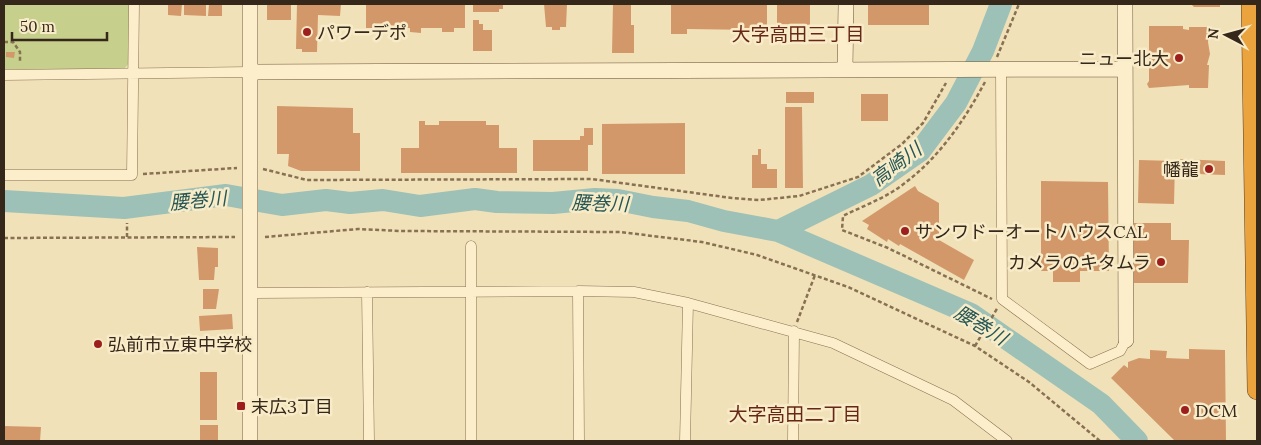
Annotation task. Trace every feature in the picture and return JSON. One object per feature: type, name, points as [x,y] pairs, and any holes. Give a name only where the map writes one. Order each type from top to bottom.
[{"type":"highway","points":[[1251,4],[1257,390]]},
{"type":"street","points":[[4,175],[132,175],[134,4]]},
{"type":"street","points":[[250,4],[250,441]]},
{"type":"street","points":[[845,69],[846,4]]},
{"type":"street","points":[[994,69],[1002,299],[1090,364],[1120,352],[1126,340],[1124,4]]},
{"type":"street","points":[[4,75],[134,75],[250,72],[1125,69]]},
{"type":"street","points":[[471,246],[471,441]]},
{"type":"street","points":[[578,291],[579,441]]},
{"type":"street","points":[[367,292],[369,441]]},
{"type":"street","points":[[250,293],[634,292],[688,303],[833,343],[953,400],[1007,441]]},
{"type":"street","points":[[685,441],[688,303]]},
{"type":"street","points":[[793,441],[794,331]]},
{"type":"path","points":[[1000,304],[897,252],[842,230],[843,216],[892,192],[925,166],[951,138],[970,111],[994,69],[1019,4]]},
{"type":"path","points":[[4,42],[13,42],[20,52],[20,75]]},
{"type":"path","points":[[132,175],[250,170],[307,180],[592,179],[732,198],[759,200],[799,196],[858,177],[902,144],[923,123],[954,69]]},
{"type":"path","points":[[127,224],[127,237]]},
{"type":"path","points":[[265,237],[358,229],[401,231],[620,232],[711,244],[757,255],[848,287],[975,346],[1028,382],[1100,441]]},
{"type":"path","points":[[4,238],[235,237]]},
{"type":"path","points":[[794,331],[815,275]]},
{"type":"path","points":[[975,346],[997,308]]},
{"type":"green space","points":[[4,4],[129,4],[129,63],[124,69],[4,69]]},
{"type":"building","points":[[168,4],[182,4],[181,16],[168,15]]},
{"type":"building","points":[[184,4],[206,4],[206,16],[184,15]]},
{"type":"building","points":[[209,4],[222,4],[222,16],[208,16]]},
{"type":"building","points":[[267,4],[291,4],[291,20],[267,20]]},
{"type":"building","name":"パワーデポ","points":[[297,4],[341,4],[340,16],[318,15],[317,52],[302,52],[302,49],[296,49]]},
{"type":"building","points":[[366,4],[465,4],[465,28],[454,28],[454,32],[442,32],[442,28],[421,28],[421,33],[410,32],[410,28],[388,28],[388,33],[376,33],[376,28],[366,28]]},
{"type":"building","points":[[473,4],[503,4],[503,9],[499,9],[499,12],[473,12]]},
{"type":"building","points":[[544,4],[567,4],[566,27],[560,27],[560,30],[552,30],[552,27],[546,27]]},
{"type":"building","points":[[613,4],[631,4],[631,25],[634,25],[634,53],[612,53]]},
{"type":"building","points":[[671,4],[767,4],[767,25],[754,25],[754,30],[687,29],[687,34],[671,34]]},
{"type":"building","points":[[777,4],[810,4],[810,25],[777,24]]},
{"type":"building","points":[[1191,4],[1220,4],[1220,7],[1194,7]]},
{"type":"building","points":[[868,5],[929,5],[929,25],[868,25]]},
{"type":"building","points":[[473,20],[479,20],[479,24],[483,24],[483,30],[492,30],[492,51],[473,51]]},
{"type":"building","name":"ニュー北大","points":[[1149,26],[1183,26],[1183,29],[1189,30],[1189,27],[1209,27],[1208,88],[1189,88],[1189,85],[1149,88],[1147,84],[1149,81]]},
{"type":"building","points":[[6,52],[15,52],[14,58],[6,57]]},
{"type":"building","points":[[786,92],[814,92],[814,103],[786,103]]},
{"type":"building","points":[[861,94],[888,94],[888,121],[861,121]]},
{"type":"building","points":[[277,106],[353,108],[353,133],[360,133],[360,171],[301,171],[288,166],[289,154],[277,154]]},
{"type":"building","points":[[785,107],[802,107],[803,188],[785,188]]},
{"type":"building","points":[[419,121],[425,121],[425,125],[439,125],[439,121],[486,121],[486,125],[499,125],[499,148],[517,148],[517,173],[401,173],[401,148],[419,148]]},
{"type":"building","points":[[685,123],[685,174],[602,174],[602,124]]},
{"type":"building","points":[[584,128],[593,128],[593,145],[588,145],[588,171],[533,171],[533,140],[580,140],[580,136],[584,136]]},
{"type":"building","points":[[758,149],[761,149],[761,164],[767,164],[767,169],[777,169],[777,188],[752,188],[752,155],[758,155]]},
{"type":"building","name":"幡龍","points":[[1180,159],[1225,161],[1225,175],[1197,174],[1197,171],[1193,171],[1193,166],[1190,166],[1190,164],[1180,164]]},
{"type":"building","points":[[1139,160],[1175,161],[1174,204],[1138,203]]},
{"type":"building","points":[[1041,181],[1108,182],[1109,271],[1080,271],[1080,282],[1053,282],[1053,271],[1041,271]]},
{"type":"building","name":"サンワドーオートハウスCAL","points":[[915,186],[918,191],[939,203],[939,240],[974,260],[964,280],[900,244],[899,246],[888,239],[887,242],[867,229],[869,225],[862,221]]},
{"type":"building","name":"カメラのキタムラ","points":[[1134,223],[1171,223],[1171,240],[1189,240],[1188,283],[1134,283]]},
{"type":"building","points":[[197,247],[218,248],[218,267],[215,267],[214,280],[199,280]]},
{"type":"building","points":[[203,289],[219,289],[216,309],[203,309]]},
{"type":"building","points":[[232,314],[233,329],[200,331],[199,316]]},
{"type":"building","name":"DCM","points":[[1189,349],[1225,350],[1226,441],[1175,441],[1111,378],[1124,365],[1128,368],[1128,362],[1139,358],[1150,359],[1150,350],[1167,351],[1166,358],[1189,359]]},
{"type":"building","points":[[200,372],[217,372],[217,420],[200,420]]},
{"type":"building","points":[[200,425],[218,425],[218,441],[200,441]]},
{"type":"building","points":[[4,426],[41,427],[40,441],[4,441]]},
{"type":"waterway","name":"高崎川","points":[[778,231],[871,185],[920,151],[956,103],[983,51],[1001,4]]},
{"type":"waterway","name":"腰巻川","points":[[4,201],[124,208],[226,195],[282,205],[326,200],[350,203],[383,200],[420,206],[475,199],[497,202],[553,203],[595,199],[618,200],[688,211],[724,221],[778,231],[971,314],[1101,404],[1137,441]]},
{"type":"place","name":"パワーデポ","points":[[307,32]]},
{"type":"place","name":"ニュー北大","points":[[1179,58]]},
{"type":"place","name":"幡龍","points":[[1209,169]]},
{"type":"place","name":"サンワドーオートハウスCAL","points":[[905,231]]},
{"type":"place","name":"カメラのキタムラ","points":[[1161,262]]},
{"type":"place","name":"弘前市立東中学校","points":[[98,344]]},
{"type":"place","name":"末広3丁目","points":[[241,406]]},
{"type":"place","name":"DCM","points":[[1185,410]]},
{"type":"district","name":"大字高田三丁目","points":[[798,34]]},
{"type":"district","name":"大字高田二丁目","points":[[795,414]]}]
